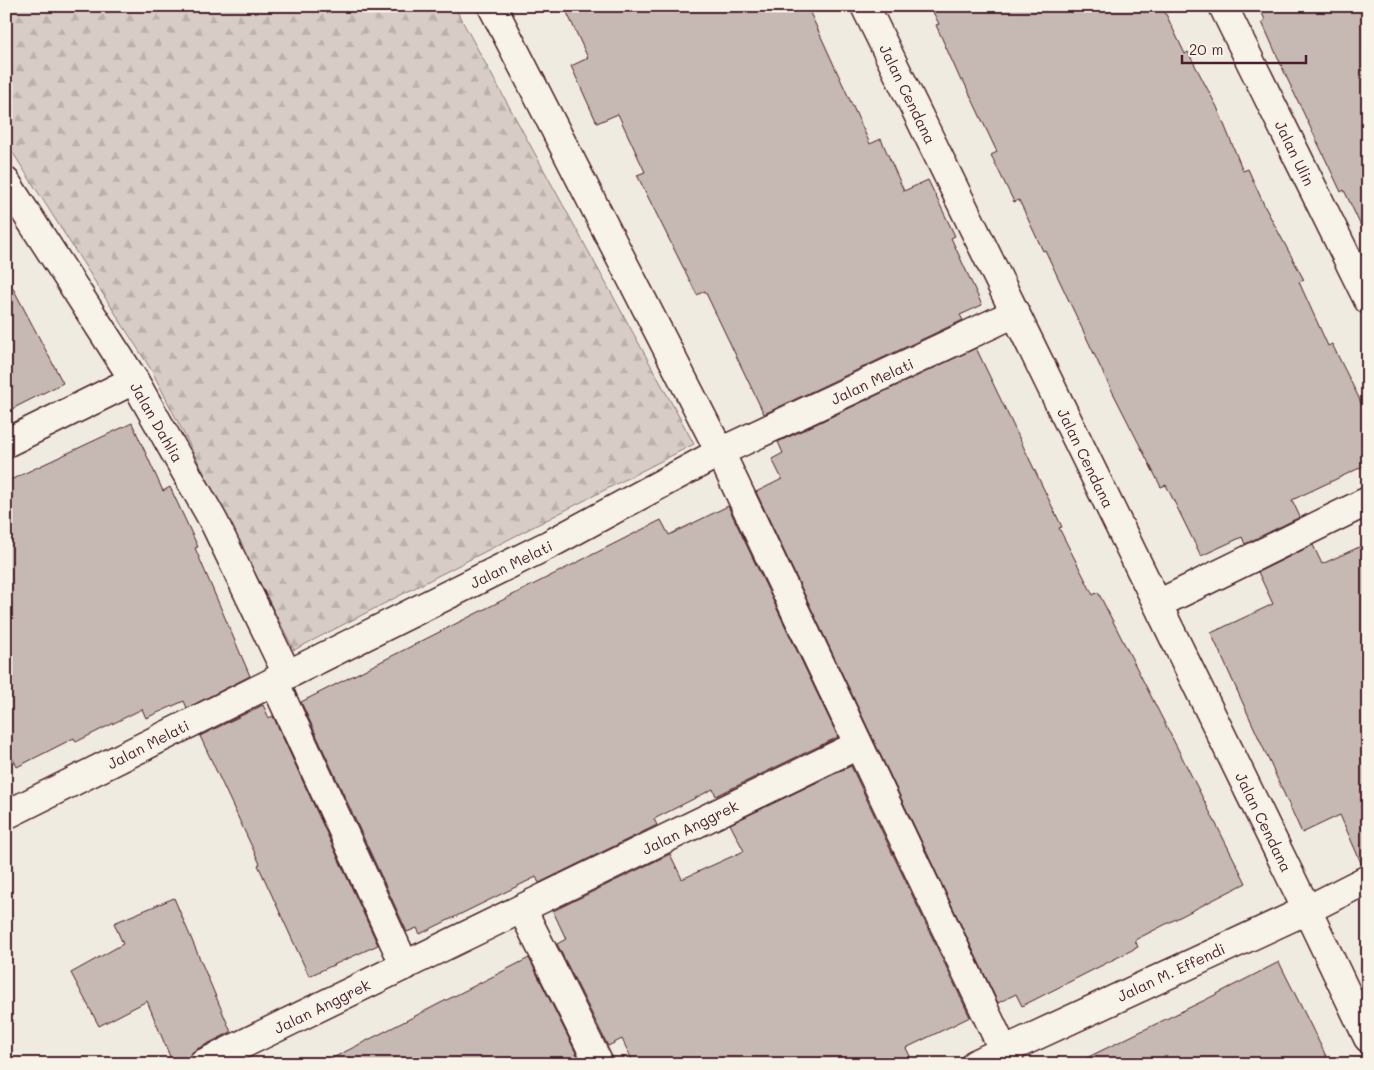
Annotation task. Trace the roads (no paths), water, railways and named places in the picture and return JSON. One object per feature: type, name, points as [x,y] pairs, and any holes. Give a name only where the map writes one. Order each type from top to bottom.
[{"type":"street","points":[[492,6],[720,452],[1006,1057]]},
{"type":"street","name":"Jalan Cendana","points":[[865,6],[1368,1038]]},
{"type":"street","name":"Jalan Ulin","points":[[1223,6],[1368,300]]},
{"type":"street","name":"Jalan Dahlia","points":[[6,182],[134,380],[214,522],[405,966]]},
{"type":"street","name":"Jalan Melati","points":[[6,815],[550,544],[720,452],[1015,313]]},
{"type":"street","points":[[6,443],[134,380]]},
{"type":"street","points":[[1158,604],[1368,501]]},
{"type":"street","name":"Jalan Anggrek","points":[[202,1064],[858,745]]},
{"type":"street","name":"Jalan M. Effendi","points":[[975,1064],[1006,1057],[1368,879]]},
{"type":"street","points":[[522,909],[599,1064]]}]
